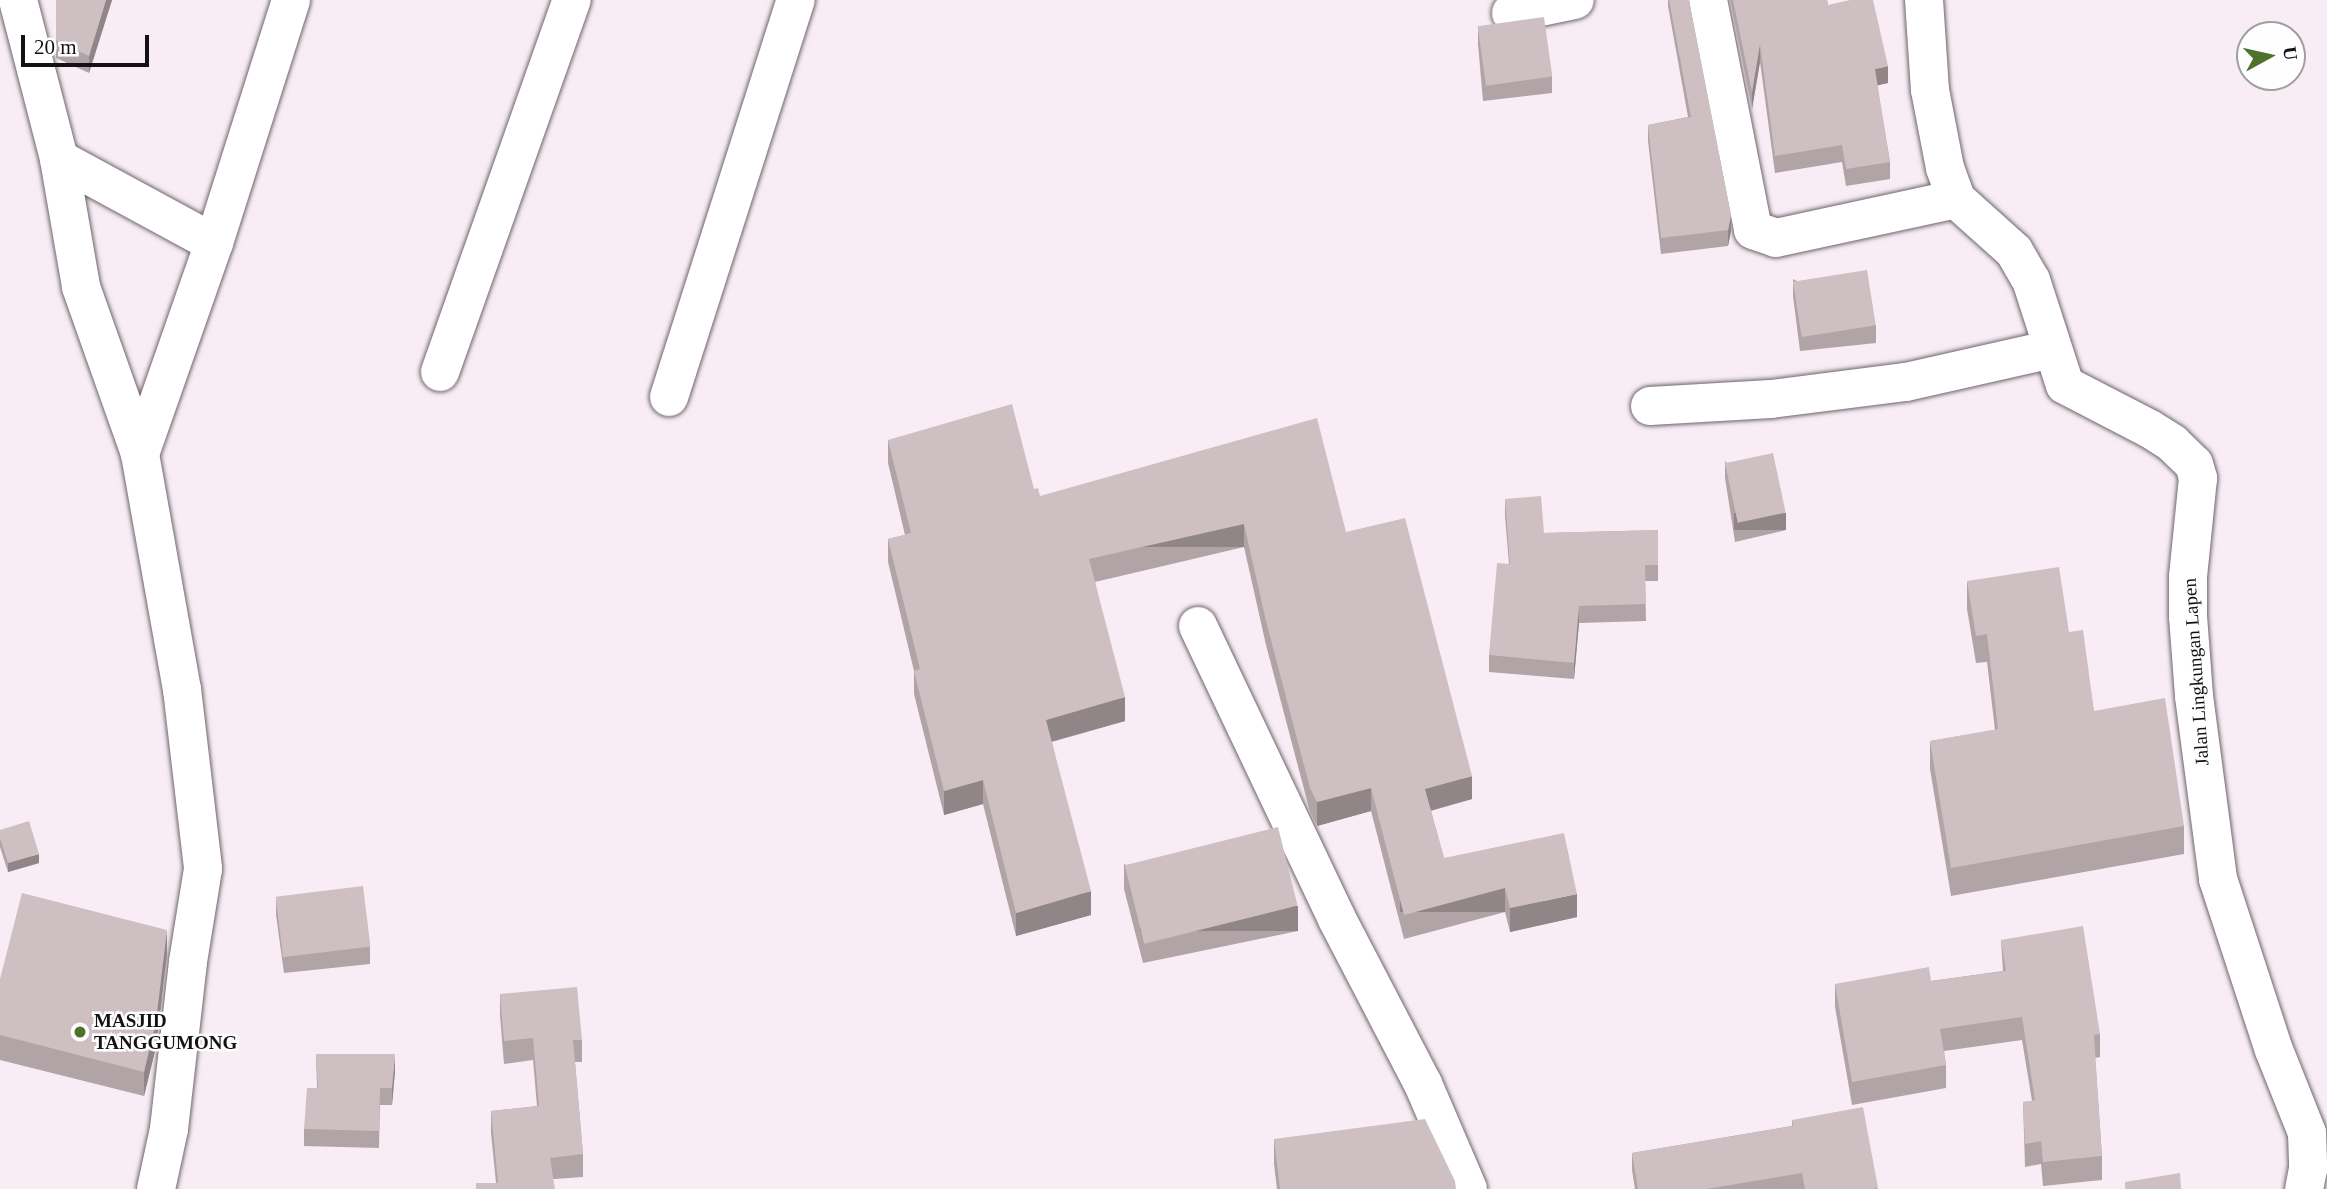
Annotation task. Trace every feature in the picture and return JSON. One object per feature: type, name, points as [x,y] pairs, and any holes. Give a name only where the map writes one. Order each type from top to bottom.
[{"type":"street","points":[[18,0],[59,159],[81,288],[140,454],[182,689],[203,869],[188,962],[169,1129],[156,1189]]},
{"type":"street","points":[[140,454],[214,243],[291,0]]},
{"type":"street","points":[[440,372],[572,0]]},
{"type":"street","points":[[669,397],[796,0]]},
{"type":"street","points":[[1511,13],[1575,0]]},
{"type":"street","points":[[1708,0],[1753,230],[1776,238],[1956,199]]},
{"type":"street","name":"Jalan Lingkungan Lapen","points":[[1924,0],[1930,90],[1945,168],[1956,199],[2014,251],[2031,280],[2052,349],[2068,389],[2150,429],[2172,443],[2194,464],[2198,478],[2188,577],[2188,616],[2194,696],[2218,879],[2274,1050],[2307,1133],[2308,1169],[2304,1189]]},
{"type":"street","points":[[59,159],[214,243]]},
{"type":"street","points":[[1650,406],[1771,399],[1906,382],[2052,349]]},
{"type":"street","points":[[1198,626],[1337,919],[1423,1084],[1468,1189]]},
{"type":"building","points":[[56,0],[106,0],[89,56],[56,40]]},
{"type":"building","points":[[1669,0],[1689,0],[1731,215],[1728,230],[1661,238],[1648,125],[1691,117]]},
{"type":"building","points":[[1733,0],[1827,0],[1828,5],[1850,0],[1873,0],[1888,66],[1875,69],[1890,162],[1846,169],[1842,145],[1775,156],[1760,44],[1752,92]]},
{"type":"building","points":[[1544,17],[1552,76],[1486,86],[1478,26]]},
{"type":"building","points":[[1867,270],[1876,325],[1802,337],[1793,282]]},
{"type":"building","points":[[1012,404],[1034,489],[1038,488],[1040,496],[1317,418],[1346,532],[1405,518],[1472,776],[1425,789],[1444,858],[1564,833],[1577,894],[1510,908],[1505,888],[1404,915],[1371,788],[1317,802],[1310,788],[1266,621],[1244,524],[1089,559],[1125,697],[1046,720],[1091,891],[1016,913],[983,780],[944,791],[914,671],[920,669],[888,539],[911,533],[888,440]]},
{"type":"building","points":[[1773,453],[1786,513],[1738,523],[1725,463]]},
{"type":"building","points":[[1541,496],[1544,533],[1658,530],[1658,565],[1645,565],[1646,604],[1579,606],[1574,663],[1489,655],[1497,563],[1510,564],[1505,499]]},
{"type":"building","points":[[2059,567],[2069,632],[2083,630],[2094,711],[2165,698],[2184,826],[1951,868],[1930,741],[1998,729],[1987,634],[1976,636],[1967,581]]},
{"type":"building","points":[[29,821],[39,854],[8,863],[0,830]]},
{"type":"building","points":[[1278,827],[1298,906],[1144,944],[1125,865]]},
{"type":"building","points":[[363,886],[370,947],[283,957],[276,897]]},
{"type":"building","name":"MASJID TANGGUMONG","points":[[22,893],[167,930],[156,1022],[144,1072],[0,1035],[0,979]]},
{"type":"building","points":[[2083,926],[2100,1034],[2094,1035],[2102,1156],[2043,1162],[2041,1141],[2025,1144],[2023,1102],[2035,1100],[2022,1017],[1940,1029],[1946,1065],[1852,1082],[1835,984],[1929,967],[1931,981],[2006,971],[2001,940]]},
{"type":"building","points":[[577,987],[582,1040],[573,1040],[583,1154],[550,1158],[555,1189],[476,1189],[476,1183],[498,1183],[491,1111],[539,1106],[533,1038],[504,1041],[500,994]]},
{"type":"building","points":[[316,1054],[395,1054],[392,1088],[380,1088],[379,1131],[304,1129],[307,1088],[318,1088]]},
{"type":"building","points":[[1863,1107],[1878,1188],[1805,1189],[1802,1173],[1706,1189],[1638,1189],[1632,1153],[1793,1126],[1792,1120]]},
{"type":"building","points":[[1425,1119],[1455,1181],[1456,1189],[1280,1189],[1274,1139]]},
{"type":"building","points":[[2180,1173],[2181,1189],[2125,1189],[2125,1182]]},
{"type":"place","name":"MASJID TANGGUMONG","points":[[80,1032]]}]
